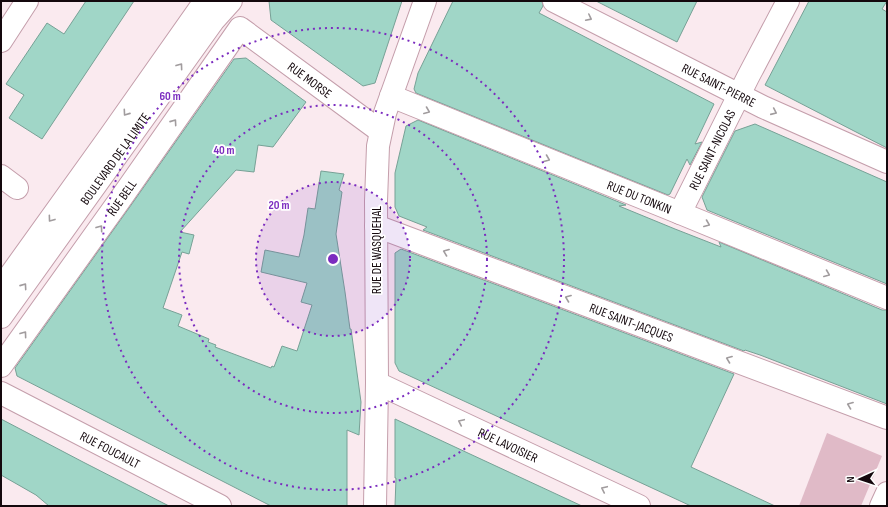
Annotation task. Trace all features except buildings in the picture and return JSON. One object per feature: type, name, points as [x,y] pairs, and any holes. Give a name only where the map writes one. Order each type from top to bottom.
[{"type":"street","points":[[1,41],[27,1]]},
{"type":"street","name":"BOULEVARD DE LA LIMITE","points":[[1,288],[205,1]]},
{"type":"street","name":"BOULEVARD DE LA LIMITE","points":[[1,317],[213,21],[231,1]]},
{"type":"street","name":"RUE DE WASQUEHAL","points":[[375,506],[377,383],[376,226],[378,146],[385,113],[425,1]]},
{"type":"street","name":"RUE SAINT-PIERRE","points":[[554,1],[763,107],[887,162]]},
{"type":"street","name":"RUE SAINT-NICOLAS","points":[[680,213],[788,1]]},
{"type":"street","name":"RUE MORSE","points":[[240,28],[380,131]]},
{"type":"street","name":"RUE BELL","points":[[1,366],[115,207],[240,28]]},
{"type":"street","name":"RUE DU TONKIN","points":[[391,96],[887,298]]},
{"type":"street","name":"RUE SAINT-JACQUES","points":[[376,226],[887,418]]},
{"type":"street","name":"RUE LAVOISIER","points":[[377,383],[639,506]]},
{"type":"street","name":"RUE FOUCAULT","points":[[1,393],[220,506]]},
{"type":"street","points":[[881,506],[887,492]]},
{"type":"shaded area","points":[[827,433],[882,456],[861,506],[799,506]]}]
